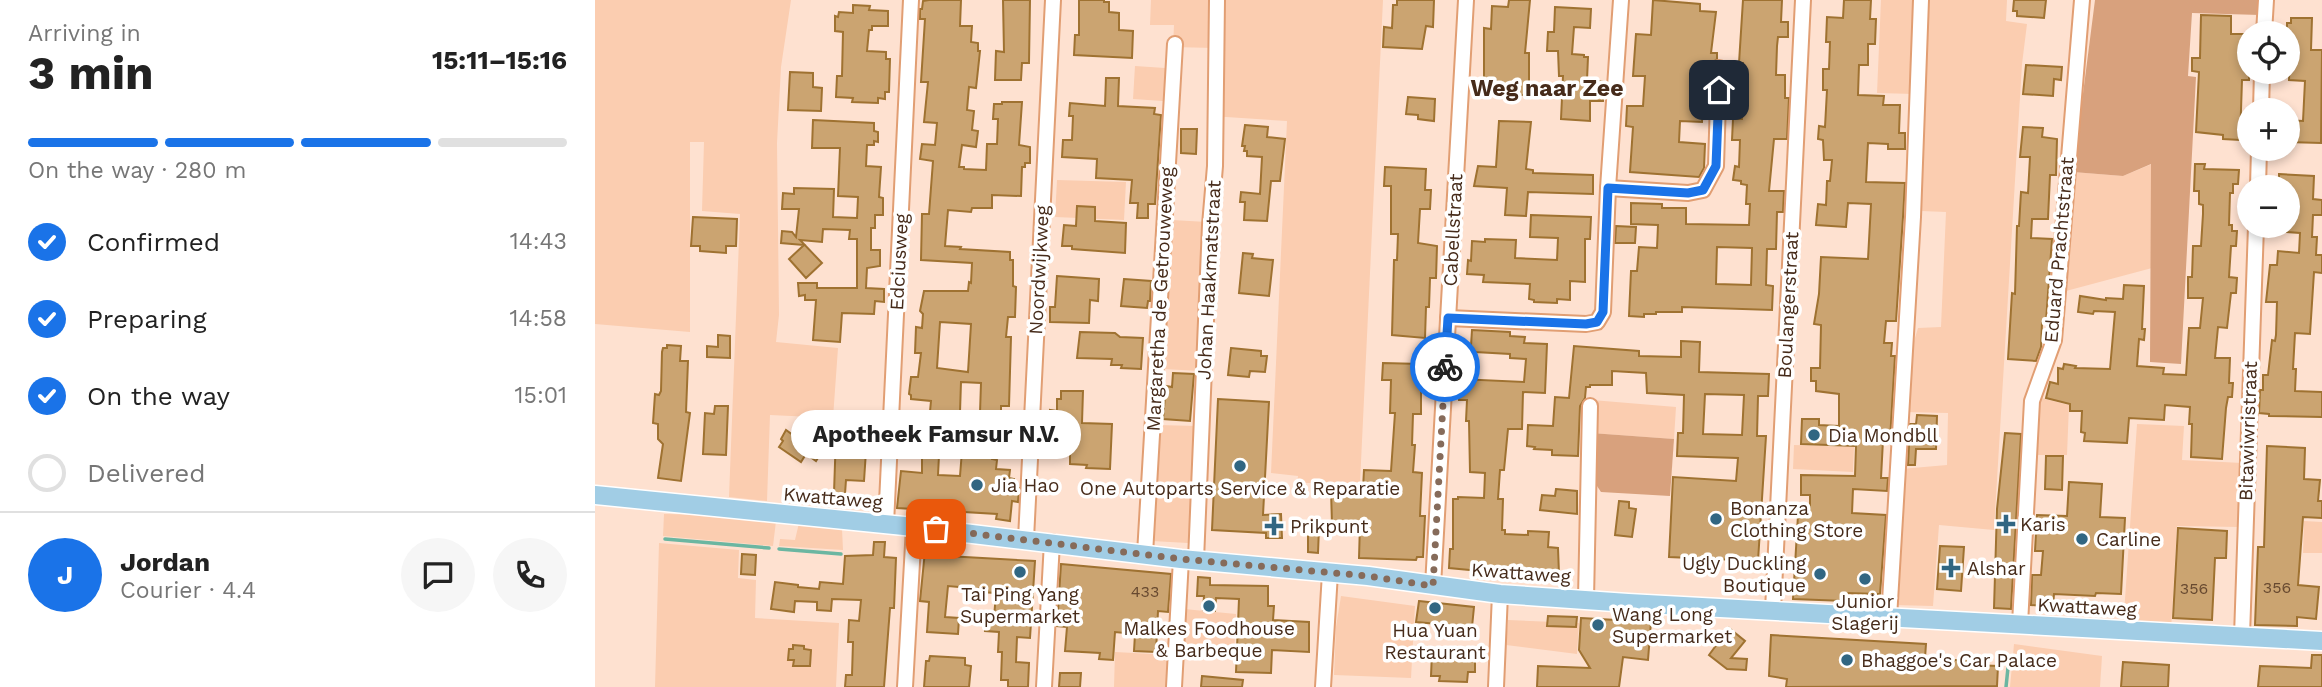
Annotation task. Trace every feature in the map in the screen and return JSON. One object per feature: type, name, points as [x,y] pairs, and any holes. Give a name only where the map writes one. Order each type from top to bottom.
[{"type":"main road","name":"Kwattaweg","points":[[595,495],[1026,539],[1500,594],[2322,641]]},
{"type":"street","name":"Edciusweg","points":[[886,524],[911,0]]},
{"type":"street","name":"Noordwijkweg","points":[[1026,539],[1053,0]]},
{"type":"street","name":"Johan Haakmatstraat","points":[[1174,687],[1189,559],[1215,166],[1217,0]]},
{"type":"street","name":"Cabellstraat","points":[[1433,586],[1466,0]]},
{"type":"street","points":[[1448,318],[1586,324],[1597,322],[1603,312],[1608,188],[1621,0]]},
{"type":"street","name":"Boulangerstraat","points":[[1773,610],[1803,0]]},
{"type":"street","points":[[1889,618],[1913,217],[1921,0]]},
{"type":"street","name":"Eduard Prachtstraat","points":[[2020,624],[2032,401],[2054,341],[2082,0]]},
{"type":"street","points":[[2265,21],[2266,0]]},
{"type":"street","name":"Margaretha de Getrouweweg","points":[[1145,554],[1175,44]]},
{"type":"street","points":[[1608,188],[1688,193],[1703,190],[1716,166],[1719,68]]},
{"type":"street","name":"Bitawiwristraat","points":[[2242,636],[2256,238]]},
{"type":"street","points":[[1586,599],[1590,406]]},
{"type":"street","points":[[905,687],[914,527]]},
{"type":"street","points":[[1044,687],[1052,542]]},
{"type":"street","points":[[1323,687],[1329,573]]},
{"type":"street","points":[[1496,687],[1500,594]]},
{"type":"shaded area","points":[[595,0],[791,0],[781,67],[777,143],[779,315],[776,342],[838,348],[833,418],[770,415],[767,501],[729,497],[740,214],[702,211],[704,142],[690,142],[690,332],[595,324]]},
{"type":"shaded area","points":[[1151,0],[1383,0],[1360,483],[1297,483],[1298,476],[1271,473],[1287,121],[1211,116],[1214,48],[1173,47],[1174,25],[1150,25]]},
{"type":"shaded area","points":[[1881,0],[1915,0],[1914,94],[1877,93]]},
{"type":"shaded area","points":[[1928,0],[2007,0],[2006,21],[2027,24],[2022,64],[1994,530],[1939,525],[1933,606],[1893,605],[1901,469],[1947,465],[1948,413],[1904,412],[1908,361],[1918,328],[1941,327],[1946,212],[1921,211]]},
{"type":"shaded area","points":[[2095,0],[2260,0],[2260,15],[2192,13],[2188,76],[2196,77],[2181,364],[2150,362],[2151,164],[2123,176],[2073,172]]},
{"type":"shaded area","points":[[1135,66],[1180,69],[1178,102],[1133,99]]},
{"type":"shaded area","points":[[2152,164],[2152,268],[2066,291],[2073,172],[2123,176]]},
{"type":"shaded area","points":[[1057,180],[1126,182],[1124,220],[1055,217]]},
{"type":"shaded area","points":[[1172,220],[1207,222],[1200,371],[1163,369]]},
{"type":"shaded area","points":[[2041,398],[2069,405],[2067,455],[2036,455],[2038,406]]},
{"type":"shaded area","points":[[1592,400],[1676,407],[1674,439],[1591,433]]},
{"type":"shaded area","points":[[2137,424],[2184,426],[2182,460],[2242,463],[2240,527],[2177,526],[2171,630],[2127,622],[2124,614]]},
{"type":"shaded area","points":[[1158,425],[1196,426],[1192,541],[1188,543],[1152,541]]},
{"type":"shaded area","points":[[1591,433],[1674,439],[1670,496],[1601,492],[1591,477]]},
{"type":"shaded area","points":[[1794,445],[1854,447],[1853,472],[1793,469]]},
{"type":"shaded area","points":[[664,514],[716,515],[776,521],[773,546],[663,536]]},
{"type":"shaded area","points":[[2304,521],[2322,522],[2322,553],[2303,553]]},
{"type":"shaded area","points":[[799,523],[842,529],[843,550],[779,546],[780,539],[795,540]]},
{"type":"shaded area","points":[[659,543],[739,550],[738,578],[756,580],[755,618],[839,623],[836,687],[655,687]]},
{"type":"shaded area","points":[[1341,596],[1415,606],[1411,678],[1334,675],[1336,627]]},
{"type":"shaded area","points":[[1184,609],[1236,614],[1234,657],[1181,652]]},
{"type":"shaded area","points":[[1508,620],[1579,623],[1577,654],[1506,645]]},
{"type":"shaded area","points":[[2014,644],[2102,656],[2100,687],[2010,687]]},
{"type":"shaded area","points":[[1115,652],[1171,655],[1170,687],[1114,687]]},
{"type":"building","points":[[961,0],[960,26],[972,26],[971,42],[978,43],[980,51],[976,88],[969,87],[967,110],[974,111],[972,130],[978,131],[976,147],[962,145],[959,167],[986,170],[987,144],[997,144],[998,119],[993,119],[994,104],[1022,102],[1019,145],[1030,147],[1030,163],[1025,163],[1025,167],[1022,167],[1021,196],[992,195],[992,208],[972,208],[971,212],[948,210],[945,246],[1010,252],[1010,260],[1013,260],[1015,317],[1008,317],[1006,337],[1011,337],[1009,406],[1001,406],[1001,412],[995,412],[992,459],[997,460],[996,469],[1010,470],[1009,478],[1014,479],[1013,488],[1019,488],[1018,502],[1012,501],[1010,521],[996,519],[997,514],[897,508],[901,471],[922,473],[922,422],[929,422],[931,401],[911,399],[909,394],[911,377],[918,377],[921,353],[915,353],[916,327],[922,328],[923,314],[920,311],[924,291],[968,291],[969,282],[971,283],[972,263],[921,260],[922,214],[929,214],[933,161],[920,159],[922,144],[935,145],[937,123],[924,122],[928,82],[921,82],[925,19],[920,19],[920,9],[923,1]],"holes":[[[940,322],[971,324],[968,372],[937,368]],[[961,382],[981,383],[980,413],[960,412]],[[940,436],[963,438],[960,476],[938,475]]]},
{"type":"building","points":[[1003,0],[1030,0],[1029,63],[1022,63],[1021,80],[995,80],[996,51],[1004,52]]},
{"type":"building","points":[[1079,0],[1109,2],[1109,12],[1119,13],[1119,30],[1133,31],[1132,58],[1074,55],[1075,35],[1079,35]]},
{"type":"building","points":[[1397,0],[1434,0],[1433,27],[1426,26],[1422,49],[1383,47],[1384,27],[1392,28],[1393,5],[1397,5]]},
{"type":"building","points":[[1509,0],[1530,0],[1525,53],[1529,53],[1529,95],[1484,94],[1484,28],[1491,29],[1492,6],[1508,7]]},
{"type":"building","points":[[1653,0],[1700,4],[1700,11],[1716,12],[1711,53],[1717,53],[1717,59],[1711,64],[1709,75],[1704,75],[1702,122],[1680,121],[1679,142],[1705,144],[1704,168],[1699,177],[1630,172],[1633,127],[1626,126],[1627,106],[1643,106],[1645,76],[1633,76],[1636,34],[1651,35]]},
{"type":"building","points":[[1743,0],[1782,0],[1781,22],[1788,22],[1788,37],[1778,37],[1776,75],[1785,75],[1785,98],[1789,98],[1787,139],[1774,139],[1769,191],[1784,191],[1783,212],[1777,212],[1776,249],[1767,249],[1766,285],[1773,286],[1772,310],[1682,307],[1682,312],[1656,312],[1644,314],[1644,317],[1629,316],[1631,271],[1637,271],[1639,247],[1657,248],[1658,225],[1631,224],[1631,203],[1662,204],[1662,208],[1686,208],[1686,224],[1749,225],[1747,185],[1733,180],[1735,166],[1739,167],[1740,140],[1732,140],[1733,119],[1742,119],[1743,63],[1739,63]],"holes":[[[1717,247],[1752,248],[1751,285],[1716,284]]]},
{"type":"building","points":[[1844,0],[1871,0],[1870,19],[1876,19],[1875,44],[1868,44],[1868,65],[1859,65],[1858,95],[1884,96],[1883,105],[1900,105],[1899,133],[1905,133],[1905,149],[1888,149],[1888,144],[1868,143],[1866,182],[1905,183],[1896,321],[1886,321],[1884,343],[1892,343],[1891,356],[1895,356],[1890,440],[1883,440],[1881,478],[1888,478],[1887,491],[1853,489],[1852,513],[1886,515],[1880,594],[1846,593],[1845,601],[1793,599],[1798,515],[1810,516],[1810,495],[1801,495],[1801,475],[1855,476],[1856,446],[1801,444],[1802,419],[1819,419],[1819,425],[1839,426],[1839,394],[1816,391],[1816,381],[1811,381],[1811,368],[1820,368],[1821,325],[1814,324],[1821,257],[1868,259],[1871,204],[1848,203],[1846,227],[1816,225],[1818,204],[1826,205],[1827,181],[1830,181],[1832,160],[1824,160],[1823,140],[1818,139],[1819,126],[1825,127],[1827,90],[1823,90],[1823,69],[1829,69],[1830,42],[1826,42],[1827,17],[1843,18]]},
{"type":"building","points":[[2014,0],[2046,0],[2044,18],[2017,16],[2017,11],[2013,11]]},
{"type":"building","points":[[853,5],[870,6],[869,10],[888,11],[888,26],[872,26],[872,30],[869,30],[867,51],[886,52],[886,59],[890,59],[889,92],[885,92],[885,99],[878,98],[878,103],[852,102],[853,98],[836,97],[837,76],[842,76],[843,32],[835,31],[835,16],[838,17],[839,12],[853,13]]},
{"type":"building","points":[[1555,7],[1591,9],[1590,28],[1574,27],[1572,54],[1588,57],[1587,80],[1604,82],[1603,101],[1590,101],[1590,121],[1561,119],[1563,76],[1559,76],[1558,51],[1547,51],[1548,32],[1554,32]]},
{"type":"building","points":[[2201,15],[2231,16],[2231,34],[2237,34],[2237,84],[2242,84],[2241,98],[2237,98],[2237,140],[2223,139],[2223,135],[2196,132],[2199,72],[2192,71],[2192,58],[2200,58]]},
{"type":"building","points":[[2291,18],[2312,18],[2311,50],[2322,50],[2321,143],[2300,142],[2305,81],[2300,81],[2300,21],[2291,21]]},
{"type":"building","points":[[2026,65],[2062,67],[2061,80],[2054,79],[2053,96],[2023,94]]},
{"type":"building","points":[[790,72],[813,73],[813,87],[822,88],[821,111],[788,110]]},
{"type":"building","points":[[1106,78],[1119,78],[1118,106],[1155,108],[1154,114],[1161,115],[1155,204],[1148,204],[1148,218],[1137,218],[1138,203],[1130,203],[1132,180],[1096,178],[1097,159],[1062,157],[1063,140],[1072,140],[1073,116],[1069,116],[1070,103],[1105,106]]},
{"type":"building","points":[[1408,97],[1435,99],[1434,121],[1406,114]]},
{"type":"building","points":[[813,120],[874,123],[874,131],[878,132],[878,142],[867,145],[866,166],[881,167],[879,197],[883,198],[883,215],[875,215],[875,228],[871,228],[871,250],[880,250],[880,266],[867,268],[866,288],[884,289],[884,302],[875,301],[874,314],[842,313],[840,342],[813,340],[816,300],[805,300],[805,295],[799,296],[798,283],[817,283],[817,288],[857,288],[857,239],[849,239],[850,230],[823,229],[822,242],[800,240],[822,263],[806,278],[789,259],[804,245],[781,243],[782,231],[792,232],[796,237],[799,209],[782,209],[783,193],[794,194],[794,188],[834,189],[833,217],[857,218],[858,197],[838,196],[840,148],[812,148]]},
{"type":"building","points":[[1499,121],[1531,122],[1526,169],[1533,170],[1533,173],[1593,175],[1593,194],[1528,192],[1526,216],[1505,215],[1507,188],[1474,186],[1478,166],[1496,167]]},
{"type":"building","points":[[1245,125],[1268,127],[1267,137],[1285,139],[1280,181],[1271,181],[1267,221],[1244,220],[1245,202],[1240,202],[1241,192],[1260,194],[1262,157],[1247,156],[1247,151],[1244,151],[1245,146],[1242,146]]},
{"type":"building","points":[[2023,127],[2043,128],[2042,137],[2057,139],[2056,175],[2050,175],[2048,219],[2032,219],[2031,238],[2052,239],[2046,321],[2042,323],[2041,347],[2036,361],[2008,359],[2021,192],[2028,193],[2030,157],[2020,157]]},
{"type":"building","points":[[1181,129],[1197,129],[1196,154],[1181,153]]},
{"type":"building","points":[[2195,164],[2205,164],[2204,169],[2239,170],[2237,184],[2233,184],[2233,193],[2230,193],[2229,225],[2232,225],[2232,231],[2237,231],[2236,246],[2231,246],[2229,277],[2237,278],[2236,293],[2231,293],[2227,328],[2218,327],[2215,358],[2230,358],[2229,383],[2233,383],[2232,397],[2228,397],[2226,408],[2222,459],[2191,457],[2190,407],[2165,405],[2164,420],[2129,418],[2127,443],[2084,441],[2085,433],[2081,432],[2082,411],[2070,411],[2070,404],[2046,398],[2050,382],[2058,384],[2058,368],[2063,369],[2064,364],[2076,366],[2075,368],[2110,369],[2115,312],[2078,312],[2080,296],[2106,300],[2123,299],[2124,285],[2144,286],[2142,329],[2145,329],[2144,340],[2139,339],[2137,366],[2164,368],[2163,374],[2186,375],[2189,328],[2200,328],[2203,298],[2188,298],[2193,246],[2201,246],[2203,214],[2203,205],[2199,204],[2199,191],[2194,191]]},
{"type":"building","points":[[1385,167],[1426,169],[1425,190],[1431,190],[1430,209],[1420,209],[1418,243],[1437,246],[1436,278],[1430,278],[1425,338],[1392,335],[1394,260],[1397,260],[1398,234],[1391,234],[1391,186],[1384,186]]},
{"type":"building","points":[[2300,175],[2314,176],[2313,199],[2322,200],[2322,215],[2313,215],[2312,237],[2317,237],[2316,255],[2322,255],[2322,273],[2314,272],[2310,334],[2295,333],[2293,369],[2296,369],[2295,391],[2322,392],[2322,417],[2269,416],[2259,413],[2263,375],[2268,375],[2272,340],[2275,341],[2276,335],[2277,302],[2266,302],[2270,265],[2277,265],[2278,251],[2299,253]]},
{"type":"building","points":[[1077,206],[1095,207],[1095,221],[1126,223],[1125,253],[1062,246],[1064,225],[1076,226]]},
{"type":"building","points":[[1531,215],[1591,217],[1590,239],[1585,239],[1585,282],[1570,281],[1570,300],[1557,299],[1557,303],[1534,302],[1529,299],[1530,284],[1483,282],[1484,275],[1467,274],[1472,241],[1516,240],[1515,258],[1557,260],[1558,238],[1530,237]]},
{"type":"building","points":[[693,217],[737,219],[736,246],[726,246],[726,253],[700,251],[700,246],[691,246]]},
{"type":"building","points":[[1616,226],[1636,227],[1635,243],[1615,243]]},
{"type":"building","points":[[1243,253],[1253,254],[1252,258],[1273,260],[1269,296],[1239,293]]},
{"type":"building","points":[[1057,276],[1099,279],[1098,301],[1090,300],[1089,323],[1050,322],[1050,307],[1055,307]]},
{"type":"building","points":[[1124,279],[1151,281],[1147,308],[1121,306]]},
{"type":"building","points":[[1472,330],[1510,332],[1510,336],[1525,337],[1524,343],[1547,344],[1545,393],[1523,392],[1522,429],[1508,429],[1504,470],[1500,470],[1498,499],[1503,499],[1502,530],[1505,530],[1505,534],[1549,532],[1548,547],[1558,548],[1559,574],[1527,574],[1527,570],[1501,569],[1501,573],[1449,568],[1450,549],[1453,549],[1453,499],[1484,498],[1485,473],[1470,472],[1467,400],[1459,400],[1459,379],[1524,382],[1526,359],[1510,358],[1510,354],[1475,352],[1471,346]]},
{"type":"building","points":[[1080,332],[1115,333],[1120,337],[1143,338],[1141,369],[1111,365],[1112,359],[1077,358]]},
{"type":"building","points":[[718,335],[730,336],[730,358],[707,357],[707,346],[718,347]]},
{"type":"building","points":[[1681,341],[1700,342],[1699,372],[1769,374],[1768,396],[1758,396],[1757,436],[1766,436],[1758,561],[1669,557],[1673,477],[1736,481],[1738,458],[1677,456],[1678,433],[1683,433],[1684,395],[1647,393],[1646,373],[1612,371],[1612,385],[1586,387],[1585,398],[1580,406],[1578,456],[1552,455],[1552,450],[1527,446],[1528,425],[1553,426],[1555,397],[1569,398],[1574,346],[1639,351],[1639,356],[1681,357]],"holes":[[[1705,394],[1744,395],[1742,435],[1703,434]]]},
{"type":"building","points":[[667,345],[681,346],[680,361],[688,361],[686,412],[690,413],[681,481],[658,478],[663,444],[658,439],[658,424],[653,423],[655,394],[659,395],[661,391],[662,352]]},
{"type":"building","points":[[1231,348],[1261,351],[1261,356],[1267,356],[1265,372],[1250,371],[1249,377],[1228,375]]},
{"type":"building","points":[[1383,363],[1421,364],[1421,414],[1413,414],[1412,445],[1415,445],[1413,472],[1422,473],[1420,516],[1425,516],[1423,557],[1417,557],[1416,560],[1359,558],[1360,524],[1332,524],[1331,490],[1363,489],[1364,470],[1391,471],[1395,413],[1390,413],[1391,380],[1382,380]]},
{"type":"building","points":[[1173,373],[1194,374],[1190,421],[1163,419],[1166,386],[1172,387]]},
{"type":"building","points":[[1061,391],[1083,391],[1082,423],[1112,424],[1110,469],[1070,464],[1070,449],[1043,448],[1045,423],[1050,423],[1050,410],[1057,411],[1057,399],[1061,399]]},
{"type":"building","name":"One Autoparts Service & Reparatie","points":[[1218,399],[1269,402],[1263,515],[1281,514],[1282,538],[1266,538],[1266,533],[1212,530]]},
{"type":"building","points":[[715,406],[728,406],[726,455],[703,454],[705,413],[714,414]]},
{"type":"building","points":[[1917,415],[1937,416],[1936,449],[1916,449],[1915,465],[1908,465],[1910,424],[1916,424]]},
{"type":"building","points":[[799,426],[826,445],[816,461],[806,454],[801,462],[779,447],[786,430],[793,435]]},
{"type":"building","points":[[2005,433],[2021,434],[2011,609],[1994,608],[1997,509]]},
{"type":"building","points":[[836,434],[867,436],[864,481],[846,480],[845,494],[834,493]]},
{"type":"building","points":[[2267,446],[2305,448],[2304,479],[2320,480],[2318,501],[2322,501],[2322,518],[2303,517],[2298,585],[2319,587],[2316,619],[2297,617],[2297,626],[2255,625],[2258,547],[2264,547]]},
{"type":"building","points":[[2046,456],[2063,456],[2062,490],[2045,489]]},
{"type":"building","points":[[2069,482],[2102,484],[2100,517],[2125,518],[2121,594],[2054,594],[2053,607],[2031,605],[2032,575],[2041,575],[2043,551],[2035,551],[2037,515],[2067,516]]},
{"type":"building","points":[[1556,489],[1577,491],[1577,514],[1540,510],[1542,495],[1555,496]]},
{"type":"building","points":[[1619,501],[1629,502],[1629,508],[1636,509],[1632,537],[1615,535]]},
{"type":"building","points":[[1308,528],[1319,528],[1318,553],[1308,552]]},
{"type":"building","points":[[2178,528],[2227,531],[2226,558],[2215,558],[2212,620],[2173,618]]},
{"type":"building","points":[[926,541],[948,543],[947,556],[1035,561],[1030,638],[1017,637],[1016,662],[1029,663],[1028,687],[1008,687],[1008,680],[1001,680],[1002,652],[998,652],[999,632],[985,631],[986,617],[994,618],[996,593],[948,586],[945,617],[959,618],[958,634],[927,632],[929,602],[920,601]]},
{"type":"building","points":[[874,542],[885,542],[884,557],[896,558],[894,608],[890,608],[884,687],[845,687],[846,675],[852,675],[853,642],[848,642],[849,620],[859,621],[861,600],[832,599],[831,611],[817,610],[817,602],[795,601],[794,612],[771,609],[775,582],[819,589],[820,582],[843,584],[845,556],[873,555]]},
{"type":"building","name":"Alshar","points":[[1940,546],[1964,547],[1961,591],[1937,589]]},
{"type":"building","points":[[742,554],[756,555],[755,575],[741,574]]},
{"type":"building","points":[[1061,564],[1171,574],[1168,612],[1158,611],[1156,652],[1134,651],[1135,634],[1115,632],[1113,660],[1099,659],[1100,653],[1065,651],[1067,627],[1057,626]]},
{"type":"building","points":[[1198,577],[1210,578],[1210,585],[1268,586],[1268,606],[1274,606],[1273,620],[1309,622],[1309,652],[1272,650],[1271,673],[1236,672],[1239,599],[1216,598],[1215,611],[1203,610],[1204,596],[1197,596]]},
{"type":"building","points":[[1419,601],[1474,607],[1472,627],[1416,622]]},
{"type":"building","points":[[1548,616],[1577,617],[1576,627],[1547,626]]},
{"type":"building","points":[[1581,618],[1651,622],[1648,660],[1623,657],[1619,687],[1537,687],[1538,666],[1590,668],[1579,650]]},
{"type":"building","points":[[1729,628],[1745,641],[1731,658],[1747,659],[1746,670],[1727,669],[1709,655]]},
{"type":"building","name":"Bhaggoe's Car Palace","points":[[1771,635],[1926,644],[1925,658],[1998,666],[1997,686],[1786,687],[1787,679],[1769,676]]},
{"type":"building","points":[[793,645],[811,650],[810,666],[793,666],[794,660],[788,660],[789,649],[793,649]]},
{"type":"building","points":[[1432,652],[1475,653],[1475,672],[1468,672],[1467,682],[1439,681],[1440,676],[1431,676]]},
{"type":"building","points":[[2312,655],[2322,655],[2322,687],[2258,687],[2260,666],[2311,668]]},
{"type":"building","points":[[930,656],[965,658],[965,665],[971,666],[969,687],[924,687],[926,661],[929,661]]},
{"type":"building","points":[[2123,662],[2169,665],[2168,687],[2121,687]]},
{"type":"building","points":[[1060,673],[1081,673],[1080,687],[1059,687]]},
{"type":"building","points":[[1202,676],[1243,680],[1242,687],[1201,687]]},
{"type":"waterway","points":[[665,539],[769,548]]},
{"type":"waterway","points":[[779,549],[841,554]]},
{"type":"waterway","points":[[2006,687],[2009,658]]},
{"type":"way so far","points":[[936,529],[1181,559],[1368,576],[1433,586],[1445,367]]},
{"type":"place","name":"Dia Mondbll","points":[[1814,435]]},
{"type":"place","name":"One Autoparts Service & Reparatie","points":[[1240,466]]},
{"type":"place","name":"Jia Hao","points":[[977,485]]},
{"type":"place","name":"Bonanza Clothing Store","points":[[1716,519]]},
{"type":"place","name":"Karis","points":[[2006,524]]},
{"type":"place","name":"Prikpunt","points":[[1274,526]]},
{"type":"place","name":"Apotheek Famsur N.V.","points":[[936,529]]},
{"type":"place","name":"Carline","points":[[2082,539]]},
{"type":"place","name":"Alshar","points":[[1951,568]]},
{"type":"place","name":"Tai Ping Yang Supermarket","points":[[1020,572]]},
{"type":"place","name":"Ugly Duckling Boutique","points":[[1820,574]]},
{"type":"place","name":"Junior Slagerij","points":[[1865,579]]},
{"type":"place","name":"Malkes Foodhouse & Barbeque","points":[[1209,606]]},
{"type":"place","name":"Hua Yuan Restaurant","points":[[1435,608]]},
{"type":"place","name":"Wang Long Supermarket","points":[[1598,625]]},
{"type":"place","name":"Bhaggoe's Car Palace","points":[[1847,660]]},
{"type":"district","name":"Weg naar Zee","points":[[1547,88]]},
{"type":"route","points":[[1445,367],[1448,318],[1586,324],[1597,322],[1603,312],[1608,188],[1688,193],[1703,190],[1716,166],[1719,90]]}]
